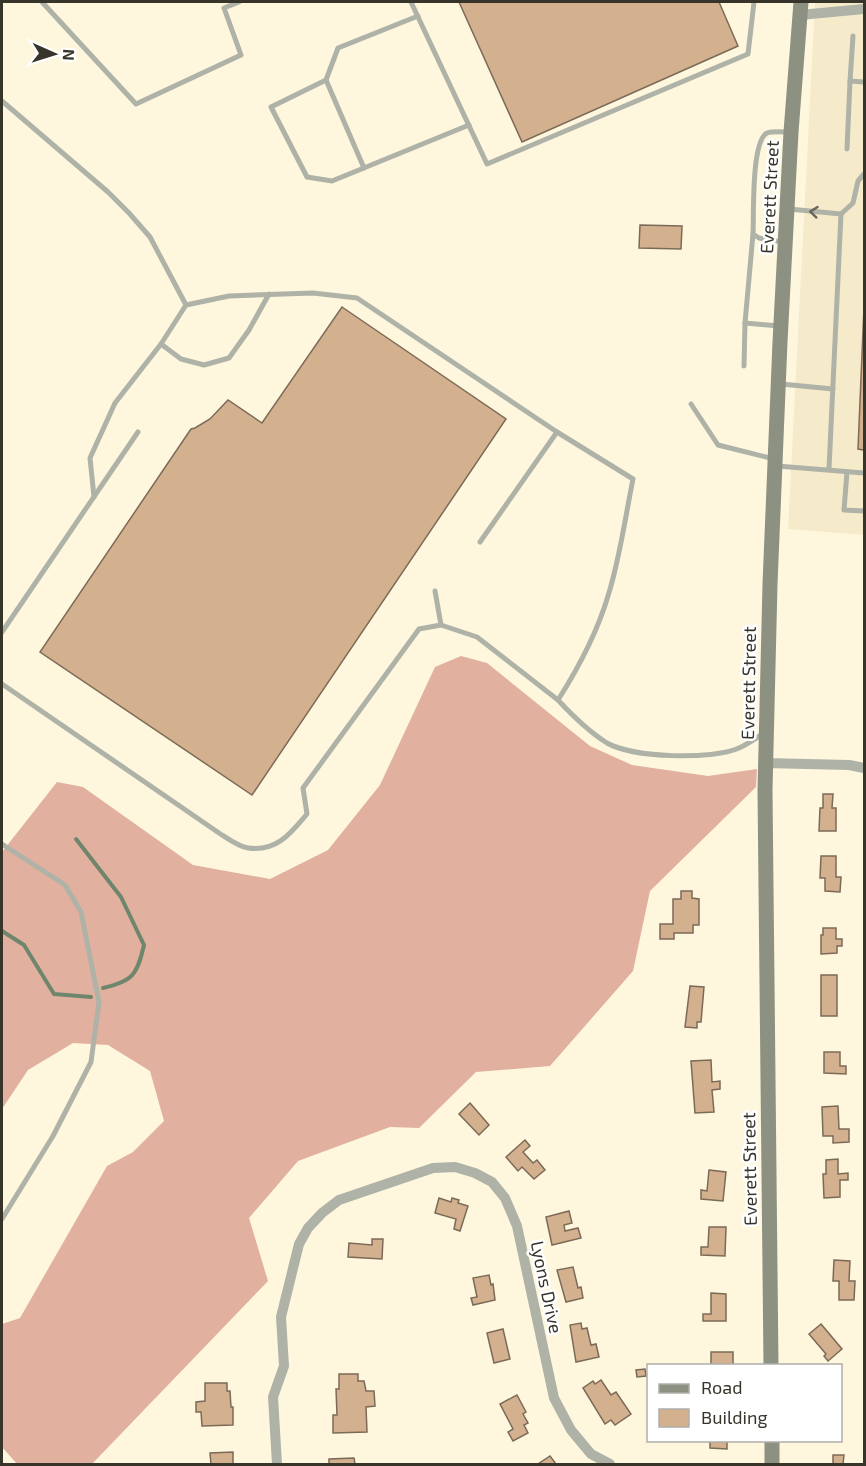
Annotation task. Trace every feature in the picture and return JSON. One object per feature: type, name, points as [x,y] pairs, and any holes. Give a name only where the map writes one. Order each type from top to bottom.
[{"type":"street","points":[[800,8],[864,9]]},
{"type":"street","name":"Everett Street","points":[[771,1364],[765,763],[781,326],[800,8]]},
{"type":"street","points":[[765,763],[849,765],[864,768]]},
{"type":"street","name":"Lyons Drive","points":[[277,1464],[273,1397],[284,1366],[281,1317],[299,1244],[308,1228],[339,1200],[414,1174],[445,1167],[465,1169],[492,1182],[505,1198],[517,1226],[554,1398],[571,1430],[591,1454],[610,1464]]},
{"type":"street","points":[[772,1442],[772,1464]]},
{"type":"lane","points":[[42,2],[136,104],[241,55],[224,8],[239,2]]},
{"type":"lane","points":[[411,2],[487,164],[748,54],[754,2]]},
{"type":"lane","points":[[418,16],[338,48],[326,80],[271,107],[308,177],[332,181],[469,124]]},
{"type":"lane","points":[[847,149],[852,36]]},
{"type":"lane","points":[[326,80],[364,168]]},
{"type":"lane","points":[[850,81],[864,82]]},
{"type":"lane","points":[[2,101],[108,192],[129,213],[150,237],[186,305]]},
{"type":"lane","points":[[744,366],[756,160],[760,138],[768,132],[792,132]]},
{"type":"lane","points":[[829,469],[841,214],[853,202],[858,181],[864,174]]},
{"type":"lane","points":[[788,209],[841,214]]},
{"type":"lane","points":[[753,234],[759,238],[786,242]]},
{"type":"lane","points":[[94,496],[90,458],[115,403],[161,344],[186,305],[230,296],[269,294],[312,293],[357,298],[557,432],[633,479],[608,597],[586,651],[558,700]]},
{"type":"lane","points":[[161,344],[181,359],[204,365],[229,358],[249,330],[269,294]]},
{"type":"lane","points":[[745,323],[781,326]]},
{"type":"lane","points":[[779,384],[833,389]]},
{"type":"lane","points":[[691,404],[718,445],[775,462],[864,473]]},
{"type":"lane","points":[[2,632],[138,432]]},
{"type":"lane","points":[[480,542],[557,432]]},
{"type":"lane","points":[[847,472],[844,510],[864,511]]},
{"type":"lane","points":[[435,591],[441,625]]},
{"type":"lane","points":[[2,684],[219,833],[247,848],[265,847],[286,839],[307,814],[303,788],[419,629],[441,625],[477,637],[558,700],[608,743],[641,753],[670,757],[723,752],[739,748],[766,732]]},
{"type":"lane","points":[[2,844],[65,885],[81,912],[99,1002],[91,1062],[52,1136],[2,1219]]},
{"type":"shaded area","points":[[815,2],[864,2],[864,535],[788,529]]},
{"type":"shaded area","points":[[461,656],[487,663],[590,746],[632,765],[708,776],[757,769],[756,787],[650,891],[633,971],[550,1066],[476,1072],[419,1128],[390,1127],[298,1161],[249,1218],[268,1281],[92,1464],[17,1464],[2,1447],[2,1324],[20,1318],[107,1166],[133,1152],[164,1121],[150,1071],[108,1045],[73,1043],[28,1070],[2,1109],[2,852],[57,782],[83,787],[193,865],[270,879],[328,850],[380,785],[435,667]]},
{"type":"building","points":[[459,2],[719,2],[738,46],[522,142]]},
{"type":"building","points":[[640,225],[682,226],[681,249],[639,248]]},
{"type":"building","points":[[342,307],[506,419],[252,795],[40,652],[191,429],[210,419],[228,400],[262,423]]},
{"type":"building","points":[[864,307],[864,450],[858,449]]},
{"type":"building","points":[[823,794],[833,794],[832,808],[836,808],[836,831],[819,831]]},
{"type":"building","points":[[821,856],[836,856],[836,877],[841,877],[840,892],[825,891],[825,878],[820,878]]},
{"type":"building","points":[[681,891],[692,891],[692,898],[699,899],[699,925],[693,925],[693,933],[674,933],[674,939],[660,939],[660,924],[673,924],[673,899],[681,899]]},
{"type":"building","points":[[823,928],[836,928],[836,939],[842,939],[842,946],[837,946],[837,953],[821,954]]},
{"type":"building","points":[[821,975],[837,975],[837,1016],[821,1016]]},
{"type":"building","points":[[690,986],[704,987],[701,1022],[697,1022],[697,1028],[685,1027]]},
{"type":"building","points":[[824,1052],[840,1052],[840,1066],[846,1066],[846,1074],[824,1073]]},
{"type":"building","points":[[711,1060],[712,1082],[720,1081],[720,1089],[712,1090],[714,1112],[695,1113],[691,1061]]},
{"type":"building","points":[[470,1103],[489,1125],[479,1135],[459,1114]]},
{"type":"building","points":[[838,1106],[839,1129],[849,1129],[849,1142],[833,1143],[833,1136],[823,1136],[822,1107]]},
{"type":"building","points":[[525,1140],[530,1146],[523,1152],[533,1163],[537,1160],[545,1170],[534,1179],[522,1167],[518,1171],[506,1157]]},
{"type":"building","points":[[838,1159],[838,1174],[848,1173],[848,1180],[840,1180],[840,1197],[824,1198],[823,1174],[826,1174],[826,1160]]},
{"type":"building","points":[[709,1170],[726,1172],[723,1201],[701,1199],[701,1190],[707,1191]]},
{"type":"building","points":[[439,1198],[451,1202],[452,1198],[468,1206],[460,1231],[454,1229],[456,1219],[435,1213]]},
{"type":"building","points":[[569,1211],[572,1223],[564,1225],[565,1231],[578,1228],[581,1238],[552,1245],[546,1217]]},
{"type":"building","points":[[709,1227],[726,1227],[725,1256],[701,1255],[701,1247],[708,1247]]},
{"type":"building","points":[[372,1239],[383,1239],[382,1259],[348,1257],[349,1243],[372,1245]]},
{"type":"building","points":[[834,1260],[850,1261],[849,1281],[855,1281],[854,1300],[839,1300],[839,1281],[833,1281]]},
{"type":"building","points":[[573,1267],[583,1298],[566,1302],[557,1270]]},
{"type":"building","points":[[489,1275],[495,1300],[473,1305],[471,1298],[477,1297],[473,1278]]},
{"type":"building","points":[[711,1293],[726,1294],[726,1321],[703,1321],[703,1314],[711,1314]]},
{"type":"building","points":[[581,1323],[582,1329],[587,1328],[591,1345],[596,1344],[599,1357],[576,1362],[570,1325]]},
{"type":"building","points":[[821,1324],[842,1349],[828,1361],[824,1356],[826,1354],[809,1334]]},
{"type":"building","points":[[503,1329],[510,1359],[494,1363],[487,1333]]},
{"type":"building","points":[[711,1352],[733,1352],[733,1364],[711,1364]]},
{"type":"building","points":[[645,1369],[646,1376],[637,1377],[636,1370]]},
{"type":"building","points":[[339,1374],[358,1374],[358,1381],[364,1381],[366,1391],[374,1391],[375,1406],[366,1407],[367,1432],[333,1433],[333,1415],[337,1415],[336,1389],[339,1389]]},
{"type":"building","points":[[601,1380],[611,1395],[616,1392],[631,1414],[615,1425],[611,1420],[605,1424],[583,1388],[593,1381],[595,1384]]},
{"type":"building","points":[[205,1383],[227,1383],[231,1407],[233,1407],[233,1425],[202,1426],[201,1412],[196,1412],[196,1402],[205,1401]]},
{"type":"building","points":[[517,1395],[526,1412],[523,1414],[528,1423],[524,1425],[528,1433],[513,1441],[508,1432],[513,1429],[500,1404]]},
{"type":"building","points":[[710,1442],[727,1442],[727,1449],[710,1448]]},
{"type":"building","points":[[233,1452],[233,1464],[211,1464],[210,1453]]},
{"type":"building","points":[[833,1455],[844,1455],[843,1464],[833,1464]]},
{"type":"building","points":[[550,1456],[556,1464],[538,1464]]},
{"type":"building","points":[[354,1458],[355,1464],[329,1464],[329,1459]]},
{"type":"waterway","points":[[76,839],[121,897],[144,945],[139,963],[132,975],[121,983],[103,988]]},
{"type":"waterway","points":[[2,931],[24,945],[54,994],[91,997]]}]
